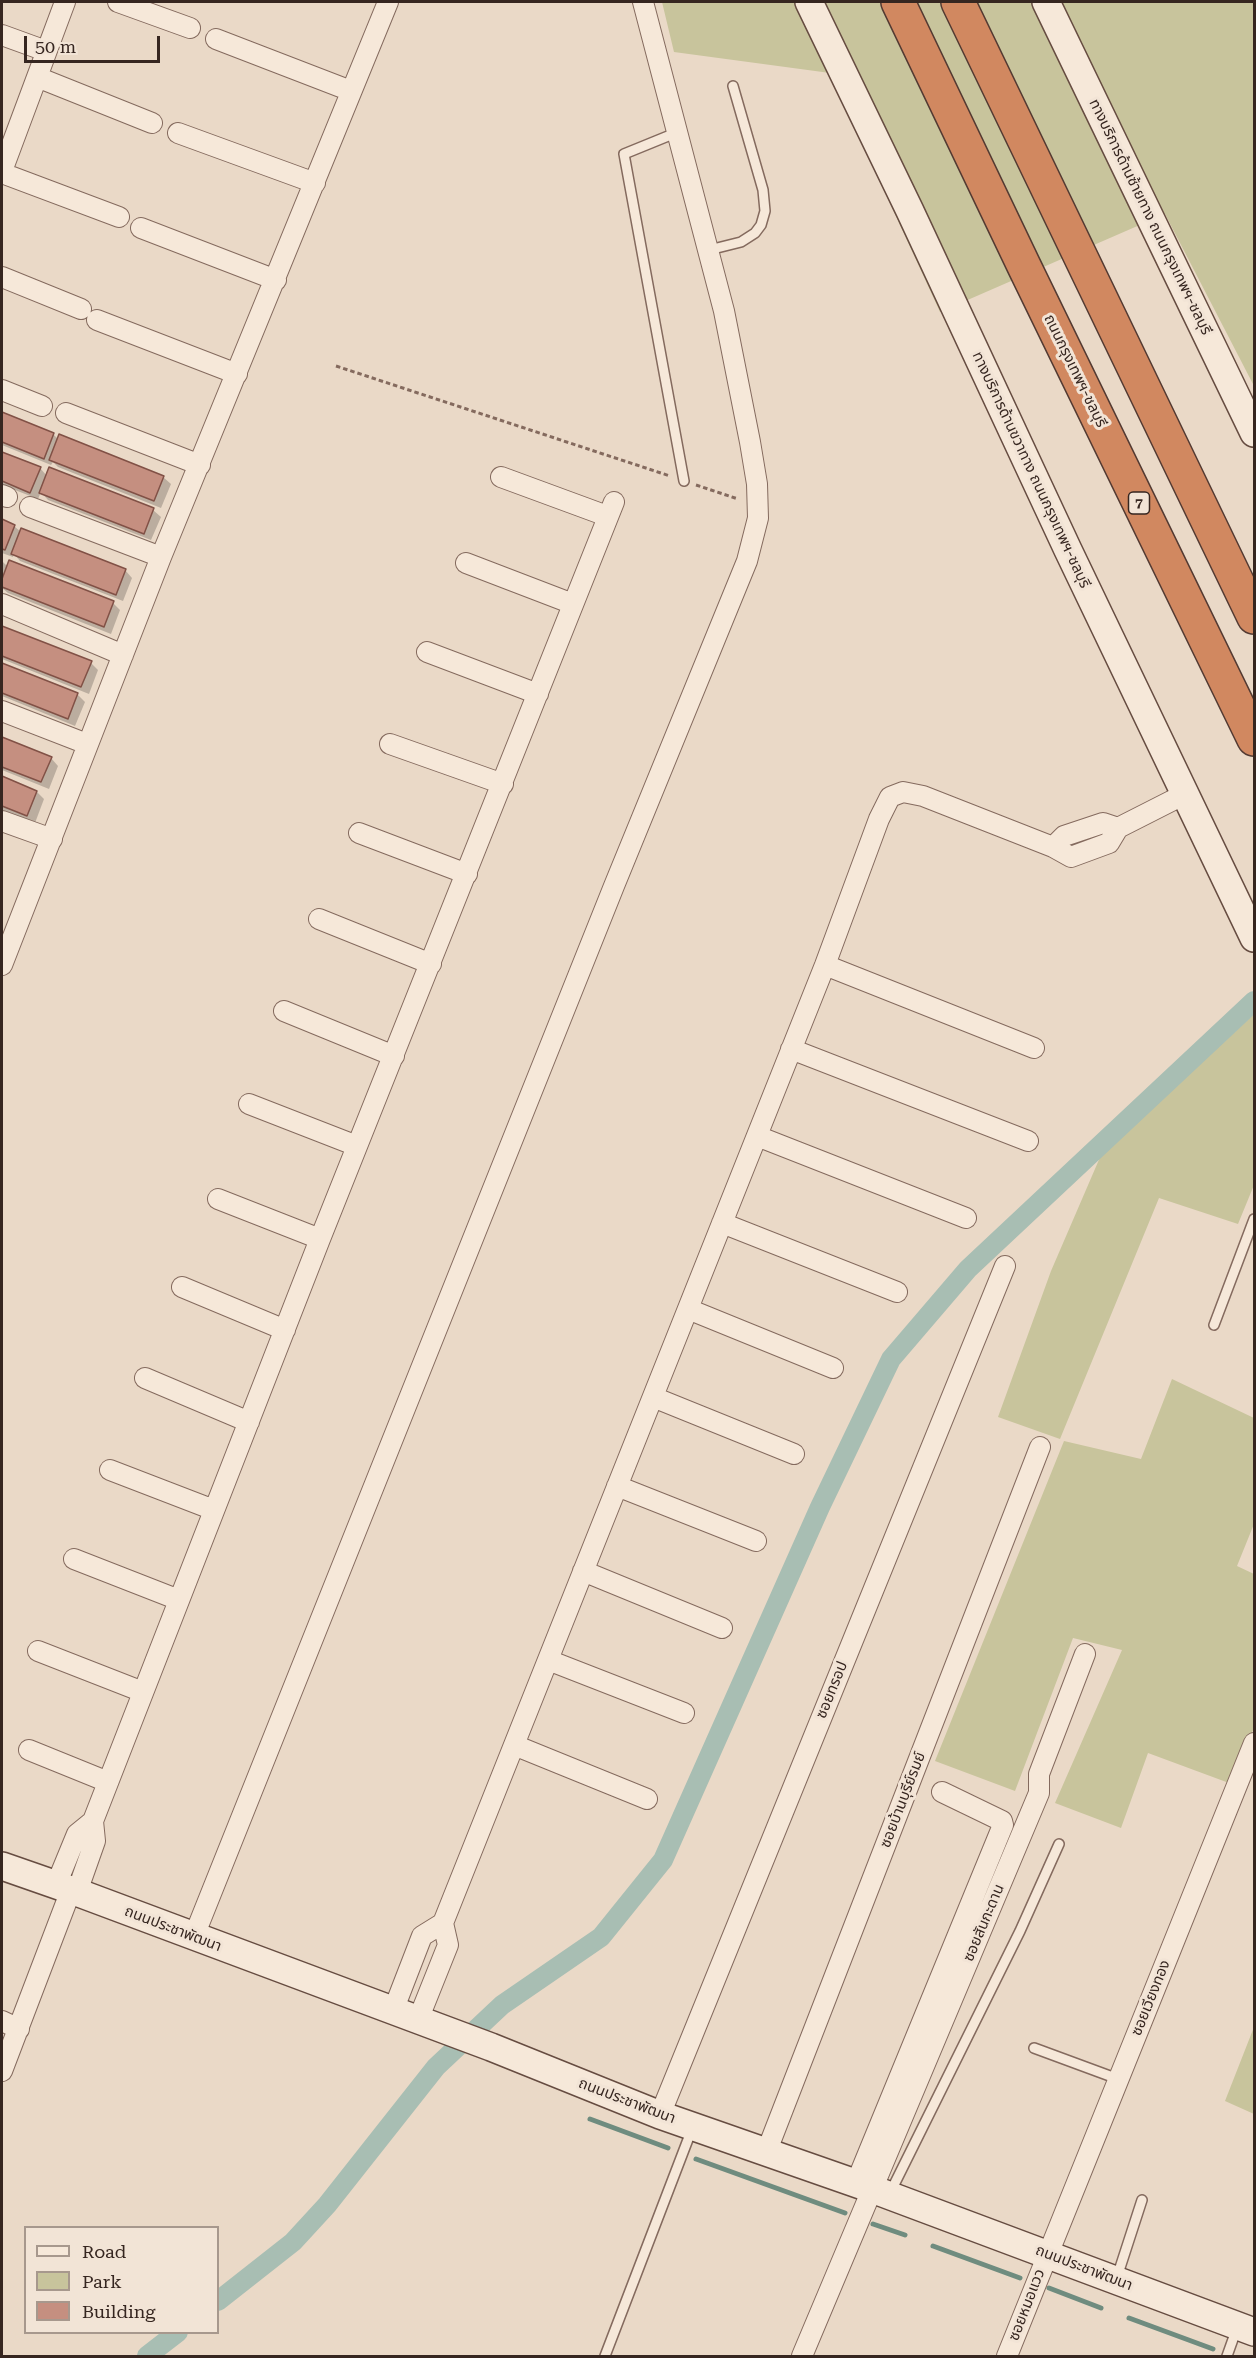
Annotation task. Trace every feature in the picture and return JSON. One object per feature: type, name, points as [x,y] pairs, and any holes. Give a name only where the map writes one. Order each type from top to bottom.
[{"type":"highway","name":"ถนนกรุงเทพฯ-ชลบุรี","points":[[898,2],[1254,739]]},
{"type":"highway","points":[[958,2],[1254,617]]},
{"type":"main road","name":"ทางบริการด้านขวาทาง ถนนกรุงเทพฯ-ชลบุรี","points":[[809,2],[1254,938]]},
{"type":"main road","name":"ทางบริการด้านซ้ายทาง ถนนกรุงเทพฯ-ชลบุรี","points":[[1046,2],[1254,433]]},
{"type":"main road","name":"ถนนประชาพัฒนา","points":[[2,1866],[491,2047],[660,2115],[872,2189],[1246,2329]]},
{"type":"street","points":[[65,2],[37,77],[9,129],[2,172],[119,217]]},
{"type":"street","points":[[118,2],[190,28]]},
{"type":"street","points":[[2,965],[8,929],[52,839],[161,557],[388,2]]},
{"type":"street","points":[[194,1936],[609,897],[747,561],[758,518],[757,484],[750,442],[709,250],[643,2]]},
{"type":"street","points":[[2,35],[46,51]]},
{"type":"street","points":[[216,39],[351,91]]},
{"type":"street","points":[[37,77],[152,123]]},
{"type":"street","points":[[178,133],[315,183]]},
{"type":"street","points":[[141,228],[276,280]]},
{"type":"street","points":[[2,278],[81,309]]},
{"type":"street","points":[[97,320],[237,374]]},
{"type":"street","points":[[2,390],[42,406]]},
{"type":"street","points":[[66,413],[200,465]]},
{"type":"street","points":[[2,2071],[10,2025],[68,1889],[95,1841],[93,1821],[108,1782],[320,1239],[503,784],[610,509],[501,477]]},
{"type":"street","points":[[30,507],[161,557]]},
{"type":"street","points":[[466,562],[573,604]]},
{"type":"street","points":[[2,604],[123,655]]},
{"type":"street","points":[[427,652],[538,694]]},
{"type":"street","points":[[2,711],[87,744]]},
{"type":"street","points":[[390,744],[503,784]]},
{"type":"street","points":[[405,2016],[448,1945],[443,1923],[825,965],[879,819],[890,797],[903,792],[923,796],[1053,847],[1064,836],[1103,823],[1118,828],[1185,794]]},
{"type":"street","points":[[2,821],[52,839]]},
{"type":"street","points":[[359,833],[467,874]]},
{"type":"street","points":[[319,919],[431,964]]},
{"type":"street","points":[[825,965],[1034,1048]]},
{"type":"street","points":[[284,1011],[394,1056]]},
{"type":"street","points":[[791,1049],[1028,1141]]},
{"type":"street","points":[[249,1104],[357,1146]]},
{"type":"street","points":[[757,1136],[966,1218]]},
{"type":"street","points":[[218,1199],[320,1239]]},
{"type":"street","points":[[722,1223],[897,1292]]},
{"type":"street","name":"ซอยทรอป","points":[[660,2115],[1005,1266]]},
{"type":"street","points":[[182,1287],[285,1330]]},
{"type":"street","points":[[688,1309],[833,1368]]},
{"type":"street","points":[[145,1378],[249,1422]]},
{"type":"street","points":[[652,1397],[794,1454]]},
{"type":"street","name":"ซอยบ้านบุรีย์รมย์","points":[[766,2153],[1040,1447]]},
{"type":"street","points":[[110,1470],[214,1510]]},
{"type":"street","points":[[617,1486],[756,1541]]},
{"type":"street","points":[[74,1559],[179,1600]]},
{"type":"street","points":[[583,1571],[722,1628]]},
{"type":"street","points":[[38,1651],[143,1692]]},
{"type":"street","name":"ซอยสันกะดาน","points":[[872,2189],[1038,1792],[1039,1774],[1084,1654]]},
{"type":"street","points":[[548,1660],[684,1713]]},
{"type":"street","name":"ซอยเวียงทอง","points":[[1047,2253],[1254,1743]]},
{"type":"street","points":[[514,1745],[647,1799]]},
{"type":"street","points":[[29,1750],[108,1782]]},
{"type":"street","points":[[802,2356],[872,2189],[1003,1825],[1002,1821],[942,1792]]},
{"type":"street","points":[[405,2016],[422,1936],[443,1923]]},
{"type":"street","name":"ซอยหมอแวว","points":[[1007,2356],[1047,2253]]},
{"type":"lane","points":[[709,250],[741,242],[755,234],[761,225],[765,211],[763,190],[733,86]]},
{"type":"lane","points":[[678,132],[624,154],[684,481]]},
{"type":"lane","points":[[1214,1325],[1254,1219]]},
{"type":"lane","points":[[872,2189],[1020,1931],[1059,1844]]},
{"type":"lane","points":[[1034,2048],[1118,2079]]},
{"type":"lane","points":[[604,2356],[693,2127]]},
{"type":"lane","points":[[1116,2280],[1142,2200]]},
{"type":"lane","points":[[1227,2356],[1246,2329]]},
{"type":"path","points":[[336,366],[757,505]]},
{"type":"green space","points":[[662,2],[1254,2],[1254,386],[1165,214],[940,312],[830,73],[674,52]]},
{"type":"green space","points":[[1254,1014],[1254,1185],[1238,1224],[1159,1198],[1060,1439],[998,1417],[1051,1271],[1101,1155]]},
{"type":"green space","points":[[1172,1379],[1254,1418],[1254,1524],[1237,1566],[1254,1574],[1254,1728],[1229,1783],[1148,1753],[1121,1828],[1055,1803],[1122,1650],[1073,1638],[1015,1791],[935,1761],[1064,1441],[1141,1459]]},
{"type":"green space","points":[[1254,2027],[1254,2114],[1225,2101]]},
{"type":"building","points":[[2,412],[54,433],[44,459],[2,442]]},
{"type":"building","points":[[59,434],[164,476],[154,501],[49,460]]},
{"type":"building","points":[[2,452],[41,467],[30,493],[2,481]]},
{"type":"building","points":[[49,467],[154,508],[144,534],[39,493]]},
{"type":"building","points":[[2,519],[15,525],[5,550],[2,549]]},
{"type":"building","points":[[21,528],[126,569],[116,595],[11,554]]},
{"type":"building","points":[[9,560],[114,601],[104,627],[2,587],[2,579]]},
{"type":"building","points":[[2,626],[92,661],[81,687],[2,656]]},
{"type":"building","points":[[2,663],[78,693],[68,719],[2,693]]},
{"type":"building","points":[[2,737],[52,757],[41,782],[2,767]]},
{"type":"building","points":[[2,776],[37,791],[27,816],[2,806]]},
{"type":"waterway","points":[[219,2300],[293,2242],[327,2205],[436,2067],[502,2005],[601,1937],[663,1860],[820,1507],[891,1359],[968,1269],[1254,1001]]},
{"type":"waterway","points":[[590,2119],[668,2148]]},
{"type":"waterway","points":[[696,2159],[845,2213]]},
{"type":"waterway","points":[[873,2224],[905,2235]]},
{"type":"waterway","points":[[933,2246],[1020,2278]]},
{"type":"waterway","points":[[1049,2288],[1101,2308]]},
{"type":"waterway","points":[[1129,2318],[1213,2349]]},
{"type":"waterway","points":[[147,2356],[175,2334]]}]
